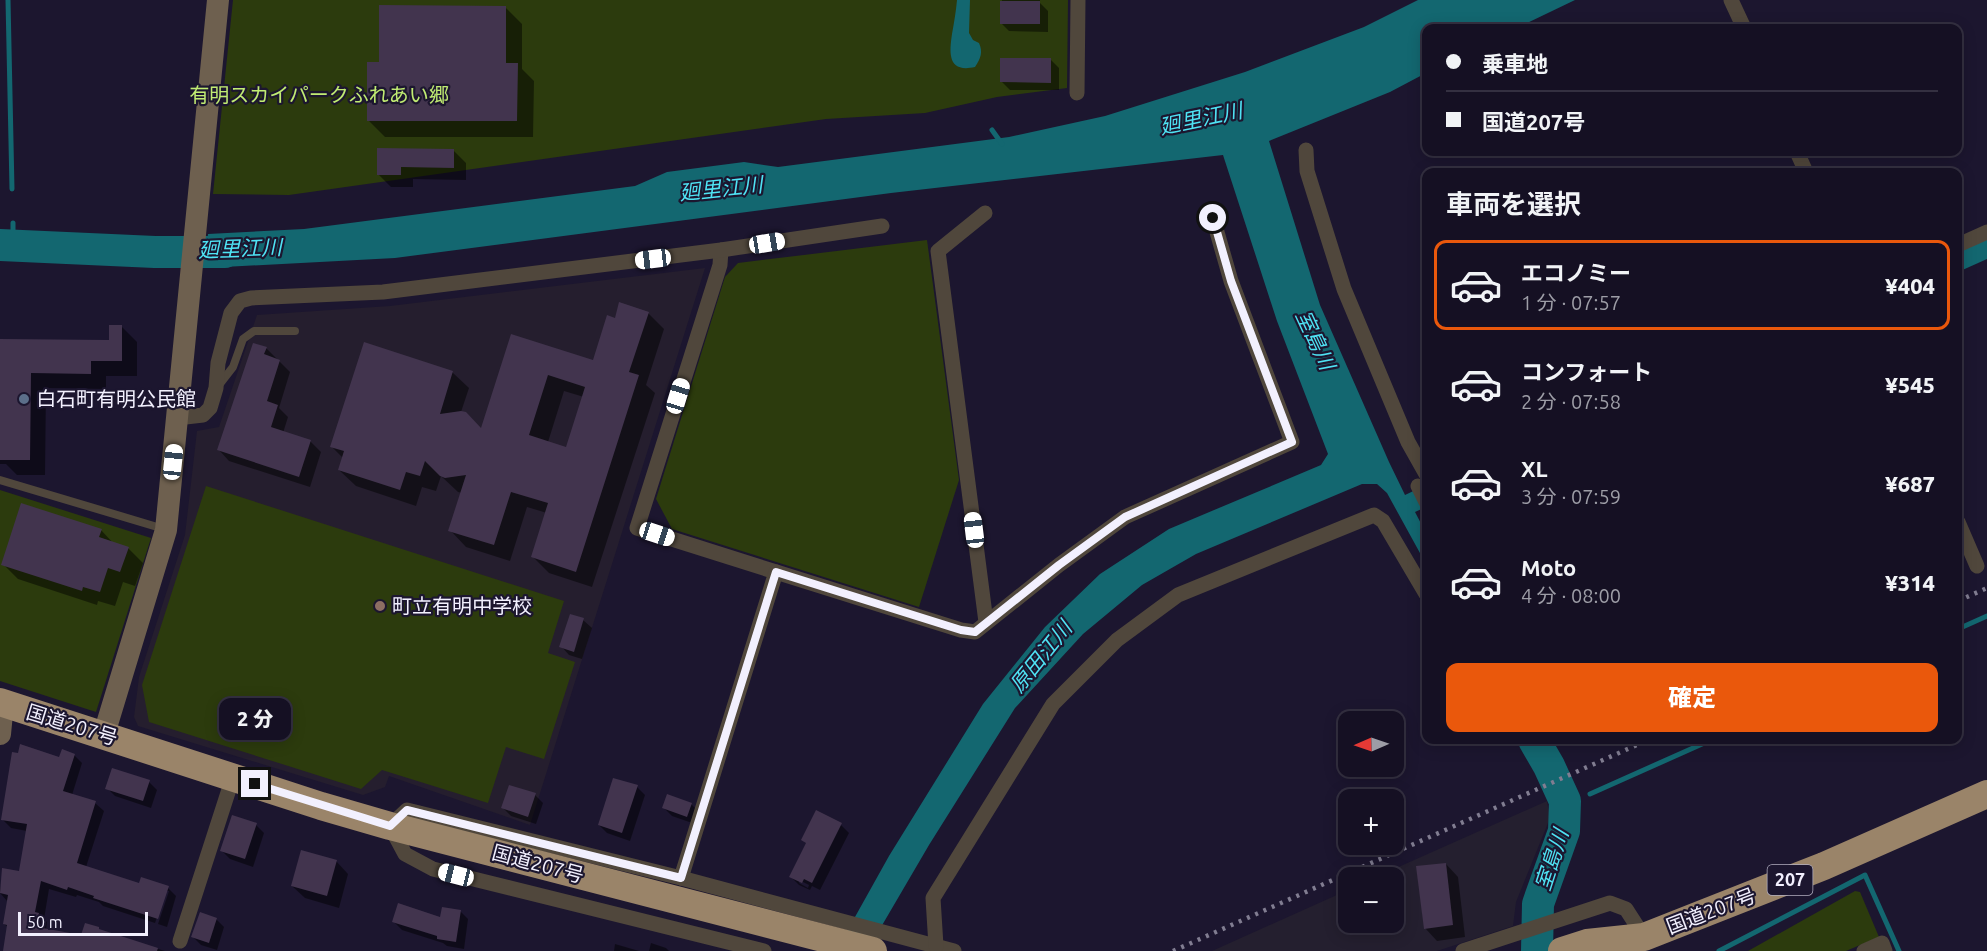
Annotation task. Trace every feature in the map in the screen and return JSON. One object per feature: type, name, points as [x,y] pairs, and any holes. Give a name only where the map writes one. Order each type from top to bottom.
[{"type":"highway","name":"国道207号","points":[[2,702],[390,826],[873,951]]},
{"type":"highway","name":"国道207号","points":[[1574,947],[1643,946],[1987,795]]},
{"type":"street","points":[[104,734],[165,530],[218,0]]},
{"type":"street","points":[[1077,93],[1078,0]]},
{"type":"street","points":[[1731,0],[1742,24]]},
{"type":"street","points":[[1306,150],[1307,171],[1344,289],[1422,480]]},
{"type":"street","points":[[985,213],[938,251],[986,622]]},
{"type":"street","points":[[721,250],[720,265],[637,528],[961,630],[975,632],[1125,517],[1292,442],[1231,281],[1213,218]]},
{"type":"street","points":[[177,418],[203,415],[210,408],[216,388],[218,363],[231,313],[240,302],[251,298],[383,292],[721,250],[882,226]]},
{"type":"street","points":[[1962,243],[1987,232]]},
{"type":"street","points":[[936,946],[933,898],[1053,704],[1117,640],[1179,595],[1374,515],[1383,521],[1422,581]]},
{"type":"street","points":[[1962,531],[1977,566]]},
{"type":"street","points":[[681,878],[776,572]]},
{"type":"street","points":[[0,734],[2,702]]},
{"type":"street","points":[[180,941],[233,777]]},
{"type":"street","points":[[764,951],[433,869],[405,854],[390,826],[407,810],[681,878],[954,951]]},
{"type":"street","points":[[1463,951],[1610,903],[1626,909],[1643,946]]},
{"type":"street","points":[[1864,951],[1882,943],[1885,951]]},
{"type":"lane","points":[[216,388],[233,367],[243,339],[254,331],[296,331]]},
{"type":"lane","points":[[0,480],[165,530]]},
{"type":"shaded area","name":"町立有明中学校","points":[[705,268],[530,825],[389,776],[385,787],[363,795],[138,726],[134,717],[139,677],[185,535],[197,431],[219,427],[257,315],[390,306]]},
{"type":"shaded area","points":[[1547,801],[1550,818],[1516,902],[1513,926],[1437,951],[1212,951],[1338,894],[1338,933],[1404,933],[1404,867],[1398,867]]},
{"type":"green space","name":"有明スカイパークふれあい郷","points":[[233,0],[1068,0],[1067,88],[997,97],[925,113],[826,119],[289,195],[213,194]]},
{"type":"green space","points":[[927,240],[959,480],[919,607],[672,529],[656,499],[725,277],[738,263]]},
{"type":"green space","points":[[206,486],[564,601],[548,653],[575,662],[544,759],[506,747],[488,803],[382,770],[361,789],[149,722],[142,685]]},
{"type":"green space","points":[[0,490],[151,538],[96,712],[0,681]]},
{"type":"green space","points":[[1855,891],[1860,892],[1879,937],[1846,951],[1748,951]]},
{"type":"water","points":[[957,0],[970,0],[969,33],[973,40],[979,43],[981,49],[980,58],[975,67],[960,67],[952,60],[951,41]]},
{"type":"water","name":"原田江川","points":[[1418,0],[1575,0],[1525,24],[1422,24],[1422,75],[1390,92],[1269,141],[1320,305],[1389,462],[1405,495],[1422,487],[1422,509],[1415,512],[1422,525],[1422,557],[1387,493],[1377,484],[1362,484],[1196,554],[1142,585],[1083,634],[1015,708],[929,845],[867,951],[836,951],[889,856],[983,704],[1045,627],[1100,574],[1169,529],[1321,465],[1328,454],[1277,321],[1223,155],[891,193],[395,258],[205,268],[208,234],[304,229],[635,186],[667,172],[744,162],[778,167],[1009,137],[1105,116],[1245,72],[1364,27]]},
{"type":"water","points":[[1987,239],[1987,259],[1962,270],[1962,250]]},
{"type":"water","points":[[1527,744],[1545,744],[1555,762],[1541,768]]},
{"type":"building","points":[[1000,1],[1040,1],[1040,24],[1000,24]]},
{"type":"building","points":[[379,5],[506,6],[506,63],[518,63],[517,121],[367,121],[367,62],[379,62]]},
{"type":"building","points":[[1000,58],[1051,58],[1051,83],[1000,82]]},
{"type":"building","points":[[377,148],[454,149],[454,168],[401,167],[401,175],[377,175]]},
{"type":"building","points":[[619,302],[649,312],[629,372],[639,375],[576,572],[531,557],[548,503],[511,492],[494,545],[448,531],[466,475],[445,478],[425,461],[420,476],[406,472],[400,490],[338,470],[344,451],[330,447],[364,342],[453,371],[440,414],[466,412],[481,428],[511,334],[593,360],[607,315],[615,318]],"holes":[[[548,375],[585,387],[566,447],[529,435]]]},
{"type":"building","points":[[109,325],[122,325],[122,361],[91,361],[91,374],[31,373],[30,460],[0,460],[0,339],[109,340]]},
{"type":"building","points":[[253,343],[267,347],[264,354],[280,360],[267,401],[278,405],[271,427],[311,440],[299,477],[217,450]]},
{"type":"building","points":[[21,503],[102,529],[99,537],[129,547],[120,572],[108,568],[100,592],[83,587],[82,591],[1,565]]},
{"type":"building","points":[[570,614],[584,618],[574,652],[559,647]]},
{"type":"building","points":[[20,744],[59,757],[62,749],[75,754],[63,791],[96,801],[77,863],[139,883],[141,877],[169,886],[158,919],[93,898],[94,896],[68,887],[67,890],[41,881],[35,912],[39,913],[37,927],[81,935],[85,923],[158,948],[157,951],[3,951],[7,925],[3,924],[8,895],[0,893],[2,868],[19,871],[27,824],[1,820],[12,752],[18,753]]},
{"type":"building","points":[[112,768],[150,780],[143,801],[105,789]]},
{"type":"building","points":[[613,778],[638,785],[622,833],[598,825]]},
{"type":"building","points":[[509,785],[536,793],[528,817],[501,808]]},
{"type":"building","points":[[667,794],[692,803],[687,817],[662,808]]},
{"type":"building","points":[[816,810],[842,823],[812,883],[804,879],[802,883],[789,877],[806,843],[801,840]]},
{"type":"building","points":[[232,815],[257,823],[245,859],[220,851]]},
{"type":"building","points":[[301,850],[337,860],[327,896],[291,886]]},
{"type":"building","points":[[1446,863],[1453,925],[1424,929],[1416,866]]},
{"type":"building","points":[[398,903],[440,917],[442,907],[461,910],[456,942],[437,939],[437,936],[392,922]]},
{"type":"building","points":[[200,912],[217,918],[209,943],[191,937]]},
{"type":"waterway","points":[[8,0],[12,189]]},
{"type":"waterway","points":[[992,130],[1002,144]]},
{"type":"waterway","points":[[13,223],[13,245]]},
{"type":"waterway","name":"廻里江川","points":[[0,245],[155,252],[225,252]]},
{"type":"waterway","points":[[1962,627],[1987,616]]},
{"type":"waterway","name":"室島川","points":[[1536,744],[1565,801],[1564,831],[1538,904],[1537,951]]},
{"type":"waterway","points":[[1590,794],[1702,744]]},
{"type":"waterway","points":[[1719,951],[1865,875],[1899,951]]},
{"type":"railway","points":[[1962,599],[1987,588]]},
{"type":"railway","points":[[1173,951],[1639,744]]},
{"type":"place","name":"白石町有明公民館","points":[[24,399]]},
{"type":"place","name":"町立有明中学校","points":[[380,606]]},
{"type":"route","points":[[255,784],[390,826],[407,810],[681,878],[776,572],[961,630],[975,632],[1059,565],[1125,517],[1292,442],[1231,281],[1213,218]]}]
